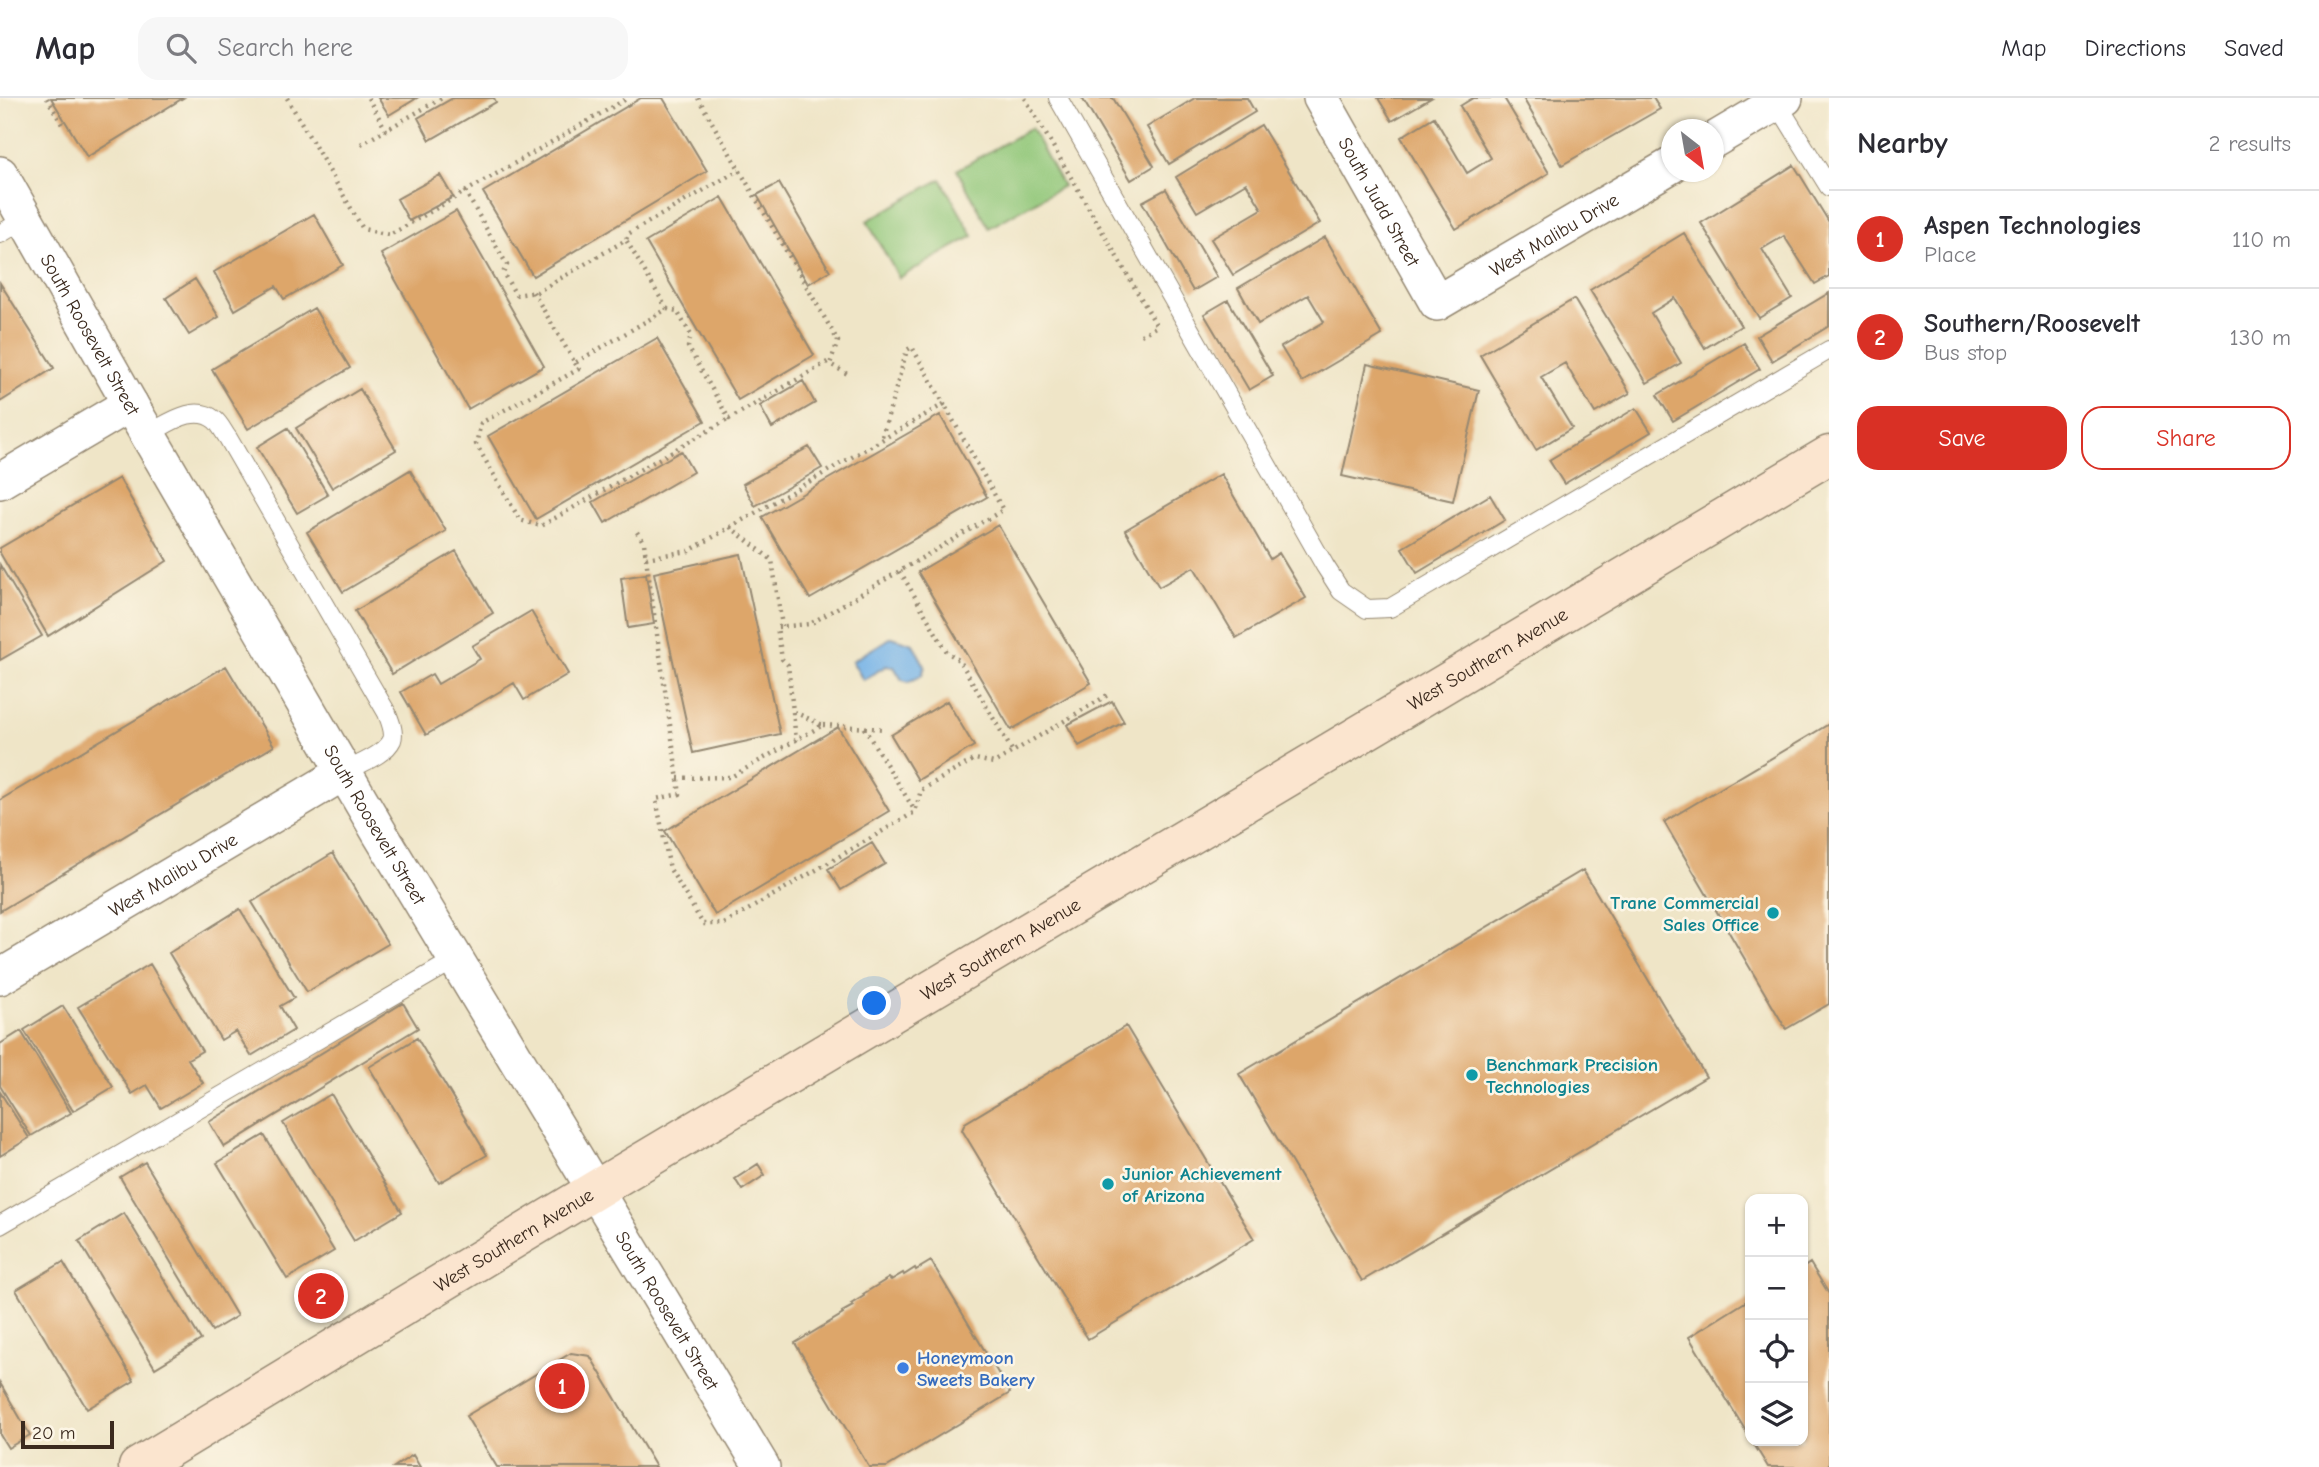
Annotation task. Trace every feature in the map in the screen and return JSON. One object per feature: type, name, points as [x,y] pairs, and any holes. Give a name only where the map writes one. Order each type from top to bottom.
[{"type":"main road","name":"West Southern Avenue","points":[[138,1467],[595,1190],[1829,456]]},
{"type":"street","name":"South Judd Street","points":[[1321,98],[1437,303]]},
{"type":"street","points":[[1724,134],[1781,100]]},
{"type":"street","name":"West Malibu Drive","points":[[1437,303],[1661,171]]},
{"type":"street","name":"South Roosevelt Street","points":[[0,174],[13,226],[130,404],[456,959],[762,1467]]},
{"type":"street","points":[[0,481],[130,404]]},
{"type":"street","name":"West Malibu Drive","points":[[0,977],[345,772]]},
{"type":"lane","points":[[1058,98],[1325,566],[1341,591],[1367,609],[1390,608],[1829,350]]},
{"type":"lane","points":[[1781,100],[1829,187]]},
{"type":"lane","points":[[148,434],[188,413],[200,414],[215,420],[249,474],[387,713],[393,731],[391,742],[379,753],[345,772]]},
{"type":"lane","points":[[0,1225],[456,959]]},
{"type":"path","points":[[47,98],[64,128]]},
{"type":"path","points":[[288,98],[363,229],[390,234],[628,98]]},
{"type":"path","points":[[368,98],[386,130]]},
{"type":"path","points":[[361,144],[442,98]]},
{"type":"path","points":[[698,98],[838,341],[830,365],[849,375]]},
{"type":"path","points":[[1026,98],[1157,326],[1142,335]]},
{"type":"path","points":[[465,191],[507,265],[503,273],[516,295],[533,292],[626,240],[628,234],[739,170]]},
{"type":"path","points":[[626,240],[667,309]]},
{"type":"path","points":[[533,292],[579,369],[481,423],[476,444],[520,520],[541,526],[832,360]]},
{"type":"path","points":[[575,363],[667,309],[677,311],[691,335],[688,347],[729,419]]},
{"type":"path","points":[[796,740],[788,665],[782,659],[777,627],[810,624],[1003,510],[912,347],[907,350],[881,440]]},
{"type":"path","points":[[646,558],[689,551],[944,404]]},
{"type":"path","points":[[730,527],[772,560],[782,626]]},
{"type":"path","points":[[637,531],[646,558],[680,794],[656,799],[670,869],[703,924],[724,924],[915,812],[921,790],[975,759],[994,763],[1111,693]]},
{"type":"path","points":[[900,571],[947,652],[960,661],[1013,752]]},
{"type":"path","points":[[793,712],[823,725],[885,729]]},
{"type":"path","points":[[678,778],[731,777],[823,725]]},
{"type":"path","points":[[864,728],[915,812]]},
{"type":"green space","points":[[1031,128],[1063,186],[989,228],[957,170]]},
{"type":"green space","points":[[941,179],[973,236],[899,278],[867,221]]},
{"type":"water","points":[[892,637],[913,644],[925,666],[922,675],[909,682],[902,680],[894,667],[886,666],[863,680],[852,661]]},
{"type":"building","points":[[51,98],[183,98],[87,157]]},
{"type":"building","points":[[378,98],[417,98],[389,115]]},
{"type":"building","points":[[453,98],[494,98],[496,102],[430,140],[418,118]]},
{"type":"building","points":[[641,98],[663,98],[707,171],[533,276],[483,192]]},
{"type":"building","points":[[1082,98],[1113,98],[1154,166],[1131,180]]},
{"type":"building","points":[[1195,98],[1247,98],[1255,112],[1169,164],[1147,127]]},
{"type":"building","points":[[1378,98],[1431,98],[1392,121]]},
{"type":"building","points":[[1473,98],[1504,98],[1549,173],[1456,229],[1401,137],[1434,117],[1467,173],[1491,158],[1460,106]]},
{"type":"building","points":[[1523,98],[1653,98],[1660,109],[1562,165]]},
{"type":"building","points":[[1261,125],[1320,223],[1233,275],[1211,239],[1262,209],[1246,183],[1197,212],[1176,177]]},
{"type":"building","points":[[1794,165],[1829,222],[1829,276],[1815,284],[1784,236],[1762,249],[1792,298],[1759,318],[1701,223]]},
{"type":"building","points":[[440,175],[453,197],[409,221],[397,199]]},
{"type":"building","points":[[779,183],[830,271],[808,284],[757,195]]},
{"type":"building","points":[[1166,189],[1217,277],[1193,291],[1142,202]]},
{"type":"building","points":[[722,197],[814,355],[738,400],[646,242]]},
{"type":"building","points":[[456,211],[544,366],[468,409],[381,254]]},
{"type":"building","points":[[314,214],[343,265],[284,299],[276,286],[235,310],[214,272]]},
{"type":"building","points":[[1684,233],[1741,326],[1705,348],[1675,298],[1651,313],[1681,363],[1647,383],[1590,290]]},
{"type":"building","points":[[1325,237],[1382,335],[1302,382],[1281,347],[1324,322],[1308,295],[1258,324],[1238,288]]},
{"type":"building","points":[[195,279],[219,317],[189,335],[166,298]]},
{"type":"building","points":[[0,283],[54,368],[0,402]]},
{"type":"building","points":[[1829,293],[1829,326],[1772,361],[1757,336]]},
{"type":"building","points":[[1574,299],[1630,393],[1595,413],[1565,363],[1541,377],[1572,428],[1536,450],[1480,355]]},
{"type":"building","points":[[1228,300],[1273,376],[1249,390],[1204,314]]},
{"type":"building","points":[[314,308],[350,368],[248,429],[212,369]]},
{"type":"building","points":[[657,338],[705,421],[536,519],[488,436]]},
{"type":"building","points":[[1744,343],[1760,369],[1673,421],[1657,395]]},
{"type":"building","points":[[1367,364],[1479,390],[1453,501],[1342,476]]},
{"type":"building","points":[[803,381],[815,403],[772,428],[760,406]]},
{"type":"building","points":[[360,389],[396,450],[332,488],[296,428]]},
{"type":"building","points":[[1636,408],[1651,432],[1564,484],[1549,460]]},
{"type":"building","points":[[940,415],[987,497],[810,599],[762,517]]},
{"type":"building","points":[[288,428],[328,495],[297,513],[257,447]]},
{"type":"building","points":[[809,447],[822,468],[755,506],[743,484]]},
{"type":"building","points":[[681,451],[693,472],[605,523],[593,502]]},
{"type":"building","points":[[410,470],[446,531],[343,592],[307,532]]},
{"type":"building","points":[[1221,474],[1270,559],[1279,553],[1306,598],[1236,638],[1194,567],[1159,587],[1125,530]]},
{"type":"building","points":[[119,478],[167,561],[48,636],[0,553],[0,548]]},
{"type":"building","points":[[1490,495],[1505,520],[1417,573],[1402,548]]},
{"type":"building","points":[[998,525],[1091,683],[1011,730],[918,572]]},
{"type":"building","points":[[456,551],[493,613],[392,674],[355,611]]},
{"type":"building","points":[[741,554],[780,734],[693,753],[654,573]]},
{"type":"building","points":[[0,565],[42,636],[0,660]]},
{"type":"building","points":[[646,574],[654,624],[628,628],[621,578]]},
{"type":"building","points":[[531,611],[568,674],[524,700],[514,683],[426,735],[401,692],[432,674],[438,684],[480,659],[472,646]]},
{"type":"building","points":[[226,666],[274,746],[0,911],[0,800]]},
{"type":"building","points":[[947,701],[974,746],[918,780],[891,735]]},
{"type":"building","points":[[1112,701],[1124,722],[1079,746],[1067,725]]},
{"type":"building","name":"Trane Commercial Sales Office","points":[[1829,724],[1829,1004],[1786,1029],[1664,822]]},
{"type":"building","points":[[838,727],[889,811],[715,915],[665,831]]},
{"type":"building","points":[[872,843],[885,864],[841,890],[828,869]]},
{"type":"building","points":[[333,853],[388,944],[307,992],[252,902]]},
{"type":"building","name":"Benchmark Precision Technologies","points":[[1583,870],[1706,1077],[1362,1281],[1239,1074]]},
{"type":"building","points":[[240,909],[294,998],[280,1006],[294,1030],[251,1056],[236,1031],[221,1040],[169,953]]},
{"type":"building","points":[[150,964],[202,1051],[188,1059],[203,1083],[161,1108],[147,1085],[132,1094],[78,1007]]},
{"type":"building","points":[[403,1003],[418,1028],[224,1147],[209,1122]]},
{"type":"building","points":[[63,1006],[113,1087],[73,1111],[24,1030]]},
{"type":"building","name":"Junior Achievement of Arizona","points":[[1126,1026],[1254,1239],[1088,1339],[962,1130],[965,1123]]},
{"type":"building","points":[[21,1031],[71,1113],[31,1136],[0,1086],[0,1044]]},
{"type":"building","points":[[417,1038],[487,1155],[439,1183],[369,1067]]},
{"type":"building","points":[[0,1092],[29,1138],[0,1156]]},
{"type":"building","points":[[331,1094],[402,1212],[354,1241],[283,1123]]},
{"type":"building","points":[[264,1135],[334,1251],[287,1279],[217,1163]]},
{"type":"building","points":[[145,1162],[237,1316],[212,1331],[120,1177]]},
{"type":"building","points":[[758,1164],[765,1175],[742,1190],[735,1179]]},
{"type":"building","points":[[124,1213],[201,1340],[155,1368],[79,1241]]},
{"type":"building","name":"Honeymoon Sweets Bakery","points":[[931,1261],[1010,1393],[887,1467],[869,1467],[795,1343],[843,1314],[842,1312],[853,1306],[851,1304],[864,1296],[863,1294],[889,1278],[891,1280],[903,1273],[904,1275]]},
{"type":"building","points":[[63,1262],[134,1381],[87,1409],[16,1290]]},
{"type":"building","points":[[1810,1263],[1829,1294],[1829,1467],[1768,1467],[1755,1446],[1808,1446]]},
{"type":"building","points":[[1745,1302],[1745,1430],[1689,1337]]},
{"type":"building","points":[[571,1353],[590,1356],[656,1467],[497,1467],[466,1416]]},
{"type":"building","points":[[0,1383],[30,1435],[8,1448],[0,1435]]},
{"type":"building","points":[[413,1455],[420,1467],[394,1467]]},
{"type":"place","name":"Trane Commercial Sales Office","points":[[1773,913]]},
{"type":"place","name":"Benchmark Precision Technologies","points":[[1472,1075]]},
{"type":"place","name":"Junior Achievement of Arizona","points":[[1108,1184]]},
{"type":"place","name":"Southern/Roosevelt","points":[[321,1296]]},
{"type":"place","name":"Honeymoon Sweets Bakery","points":[[903,1368]]},
{"type":"place","name":"Aspen Technologies","points":[[562,1386]]}]
